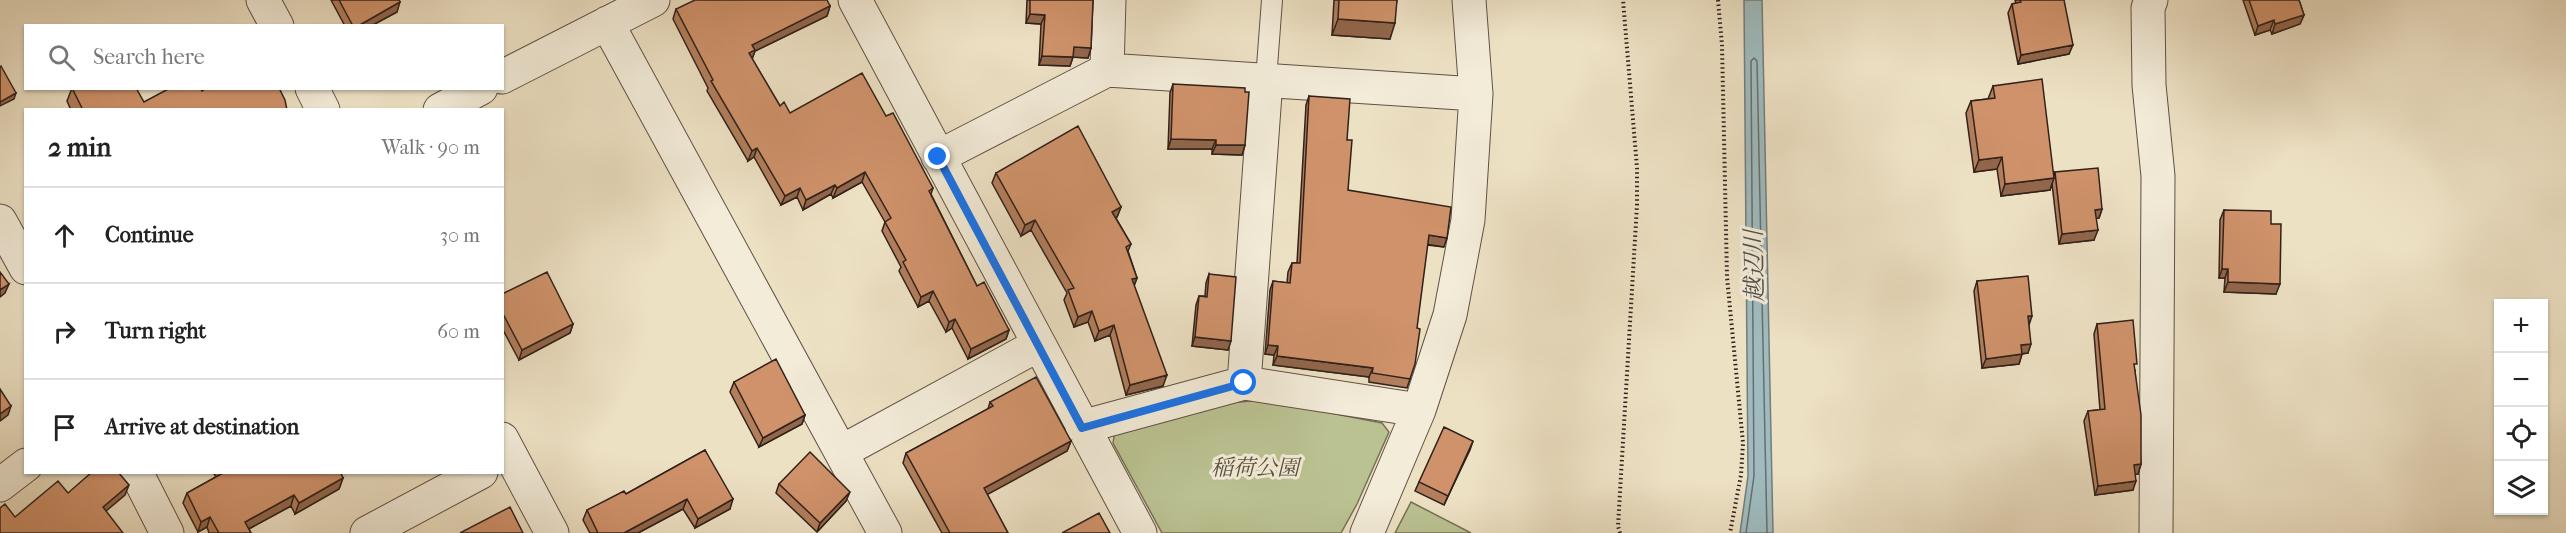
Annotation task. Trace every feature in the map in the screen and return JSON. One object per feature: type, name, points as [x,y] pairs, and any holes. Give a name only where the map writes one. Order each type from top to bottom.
[{"type":"street","points":[[263,0],[276,24]]},
{"type":"street","points":[[504,76],[653,0]]},
{"type":"street","points":[[855,0],[1140,533]]},
{"type":"street","points":[[1107,70],[1109,0]]},
{"type":"street","points":[[1367,533],[1419,410],[1450,315],[1466,231],[1476,94],[1469,0]]},
{"type":"street","points":[[2151,0],[2148,8],[2149,85],[2158,176],[2156,533]]},
{"type":"street","points":[[607,23],[885,533]]},
{"type":"street","points":[[938,157],[1107,70],[1476,94]]},
{"type":"street","points":[[1244,383],[1266,80]]},
{"type":"street","points":[[313,90],[322,108]]},
{"type":"street","points":[[444,108],[477,90]]},
{"type":"street","points":[[0,221],[24,264]]},
{"type":"street","points":[[841,452],[1038,345]]},
{"type":"street","points":[[1082,428],[1244,383],[1419,410]]},
{"type":"street","points":[[506,452],[552,533]]},
{"type":"street","points":[[0,485],[24,467]]},
{"type":"street","points":[[136,474],[167,533]]},
{"type":"street","points":[[367,533],[477,474]]},
{"type":"lane","points":[[1266,80],[1272,0]]},
{"type":"path","points":[[1620,533],[1618,526],[1637,187],[1623,0]]},
{"type":"path","points":[[1718,0],[1722,45],[1727,277],[1743,443],[1741,475],[1730,533]]},
{"type":"green space","name":"稲荷公園","points":[[1264,400],[1382,423],[1389,432],[1357,504],[1341,533],[1162,533],[1113,443],[1115,431],[1227,403]]},
{"type":"green space","points":[[1411,502],[1471,533],[1395,533]]},
{"type":"water","name":"越辺川","points":[[1744,0],[1762,0],[1773,533],[1740,533],[1748,476]]},
{"type":"building","points":[[339,0],[399,0],[400,2],[362,24],[352,24]]},
{"type":"building","points":[[695,0],[827,0],[830,6],[752,45],[755,50],[749,53],[780,106],[784,102],[790,113],[862,73],[886,116],[893,113],[933,188],[929,191],[977,286],[984,282],[1009,330],[971,349],[955,319],[949,322],[933,291],[921,297],[903,262],[906,260],[885,222],[891,218],[865,172],[837,188],[835,185],[806,200],[800,188],[785,196],[757,148],[752,151],[711,81],[713,80],[676,9]]},
{"type":"building","points":[[1030,0],[1093,0],[1091,48],[1074,47],[1073,57],[1042,56],[1045,15],[1030,14]]},
{"type":"building","points":[[1339,0],[1397,0],[1395,23],[1338,19]]},
{"type":"building","points":[[2020,0],[2064,0],[2073,45],[2021,55],[2012,4],[2021,2]]},
{"type":"building","points":[[2249,0],[2299,0],[2304,15],[2275,24],[2274,20],[2258,26]]},
{"type":"building","points":[[0,67],[16,93],[0,102]]},
{"type":"building","points":[[2042,79],[2054,178],[2005,184],[2002,157],[1979,160],[1971,101],[1995,98],[1993,86]]},
{"type":"building","points":[[1173,84],[1245,88],[1245,92],[1249,92],[1245,145],[1216,145],[1216,140],[1171,139]]},
{"type":"building","points":[[73,90],[137,90],[144,102],[166,90],[280,90],[287,108],[82,108]]},
{"type":"building","points":[[1309,96],[1350,99],[1347,140],[1352,140],[1348,190],[1451,207],[1447,238],[1429,235],[1417,328],[1420,329],[1415,364],[1410,379],[1372,373],[1373,368],[1277,356],[1278,346],[1268,345],[1273,281],[1290,283],[1292,263],[1300,263]]},
{"type":"building","points":[[1078,126],[1121,207],[1112,212],[1131,244],[1126,247],[1137,278],[1132,279],[1167,375],[1130,385],[1114,325],[1099,331],[1092,311],[1078,317],[1068,290],[1074,288],[1035,220],[1025,225],[996,173]]},
{"type":"building","points":[[2098,168],[2102,209],[2095,210],[2098,230],[2062,234],[2055,172]]},
{"type":"building","points":[[2224,210],[2271,211],[2271,224],[2281,224],[2280,284],[2228,282],[2228,269],[2222,269]]},
{"type":"building","points":[[0,272],[9,284],[0,290]]},
{"type":"building","points":[[547,272],[573,324],[522,350],[504,316],[504,293]]},
{"type":"building","points":[[1209,274],[1236,277],[1231,341],[1195,337],[1199,296],[1207,297]]},
{"type":"building","points":[[2028,276],[2032,316],[2028,316],[2031,344],[2021,345],[2022,354],[1986,359],[1977,281]]},
{"type":"building","points":[[2133,320],[2137,364],[2134,364],[2141,415],[2141,464],[2134,465],[2136,481],[2098,486],[2088,411],[2105,409],[2097,324]]},
{"type":"building","points":[[776,359],[805,415],[763,438],[734,382]]},
{"type":"building","points":[[1036,377],[1071,441],[984,488],[1008,533],[950,533],[906,453],[993,406],[990,402]]},
{"type":"building","points":[[0,389],[11,406],[0,414]]},
{"type":"building","points":[[1444,427],[1473,441],[1448,496],[1419,482]]},
{"type":"building","points":[[705,450],[733,499],[698,519],[687,499],[624,533],[598,533],[587,510],[624,491],[626,494]]},
{"type":"building","points":[[810,452],[850,492],[820,523],[779,484]]},
{"type":"building","points":[[90,474],[120,474],[129,485],[103,507],[123,533],[0,533],[0,508],[5,504],[15,517],[58,481],[68,493]]},
{"type":"building","points":[[221,474],[341,474],[343,478],[299,503],[294,495],[245,522],[251,533],[219,533],[210,517],[201,522],[187,493]]},
{"type":"building","points":[[510,507],[523,533],[460,533]]},
{"type":"building","points":[[1099,513],[1110,533],[1062,533]]},
{"type":"route","points":[[938,157],[1082,428],[1244,383]]}]
